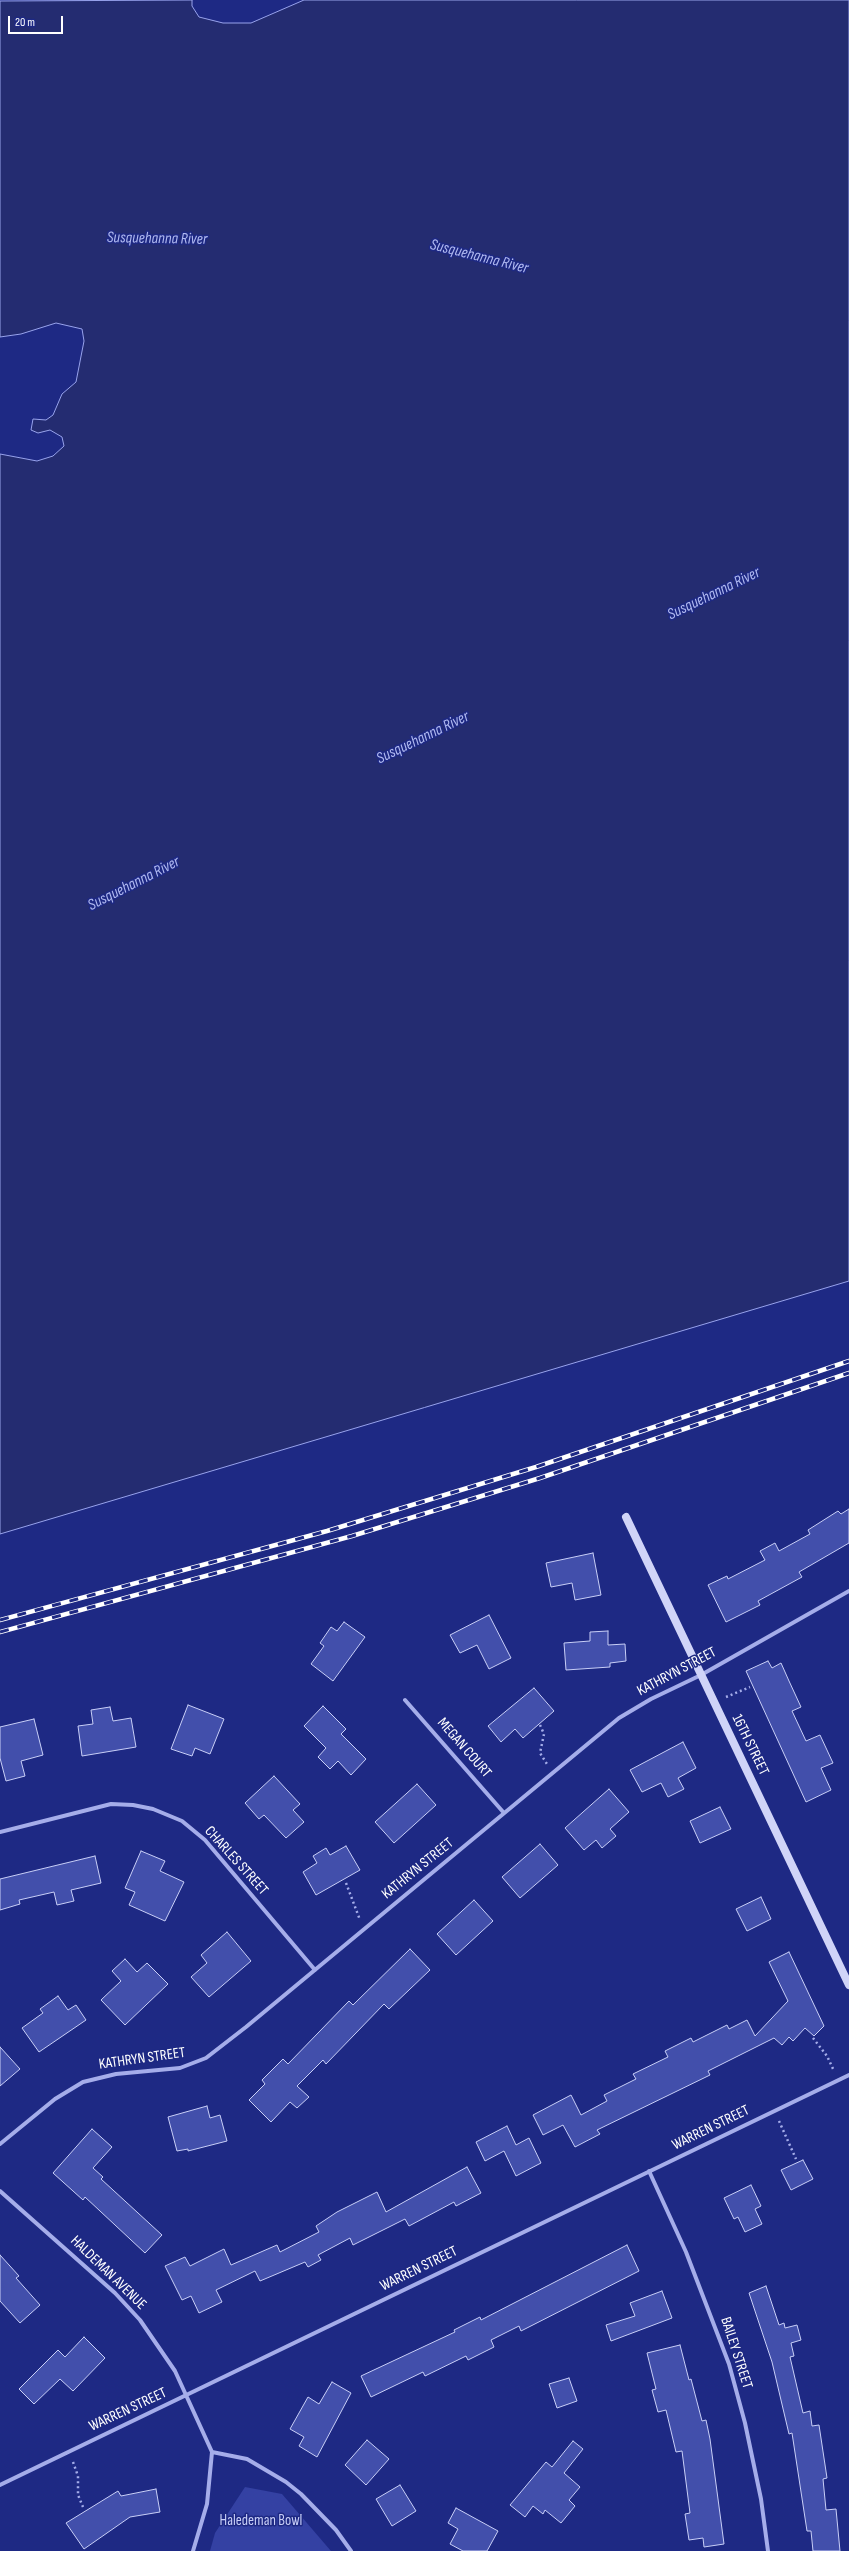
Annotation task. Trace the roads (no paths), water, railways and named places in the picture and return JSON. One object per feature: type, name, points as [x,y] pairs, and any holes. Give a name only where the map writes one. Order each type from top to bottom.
[{"type":"street","name":"16TH STREET","points":[[626,1517],[849,1985]]},
{"type":"street","name":"KATHRYN STREET","points":[[0,2144],[55,2099],[83,2082],[116,2074],[180,2068],[206,2058],[315,1970],[619,1718],[651,1699],[701,1675],[849,1591]]},
{"type":"street","name":"MEGAN COURT","points":[[405,1700],[504,1813]]},
{"type":"street","name":"CHARLES STREET","points":[[0,1832],[92,1807],[111,1804],[133,1805],[153,1809],[182,1821],[205,1840],[315,1970]]},
{"type":"street","name":"WARREN STREET","points":[[0,2485],[849,2075]]},
{"type":"street","name":"BAILEY STREET","points":[[649,2171],[686,2252],[729,2364],[745,2423],[761,2499],[768,2551]]},
{"type":"street","name":"HALDEMAN AVENUE","points":[[0,2191],[115,2293],[140,2320],[164,2353],[212,2452]]},
{"type":"street","points":[[193,2551],[207,2504],[212,2452],[247,2459],[286,2482],[301,2494],[336,2530],[351,2551]]},
{"type":"water","name":"Susquehanna River","points":[[192,0],[192,6],[199,17],[223,23],[251,23],[304,0],[849,0],[849,1281],[0,1534],[0,454],[37,461],[53,456],[64,446],[62,437],[50,430],[38,433],[31,430],[33,419],[46,420],[53,415],[62,394],[76,382],[84,341],[82,329],[56,323],[21,334],[0,337],[0,1]]},
{"type":"railway","points":[[0,1620],[327,1531],[536,1467],[849,1361]]},
{"type":"railway","points":[[0,1632],[352,1536],[540,1478],[849,1373]]},
{"type":"park label","name":"Haledeman Bowl","points":[[261,2521]]}]
